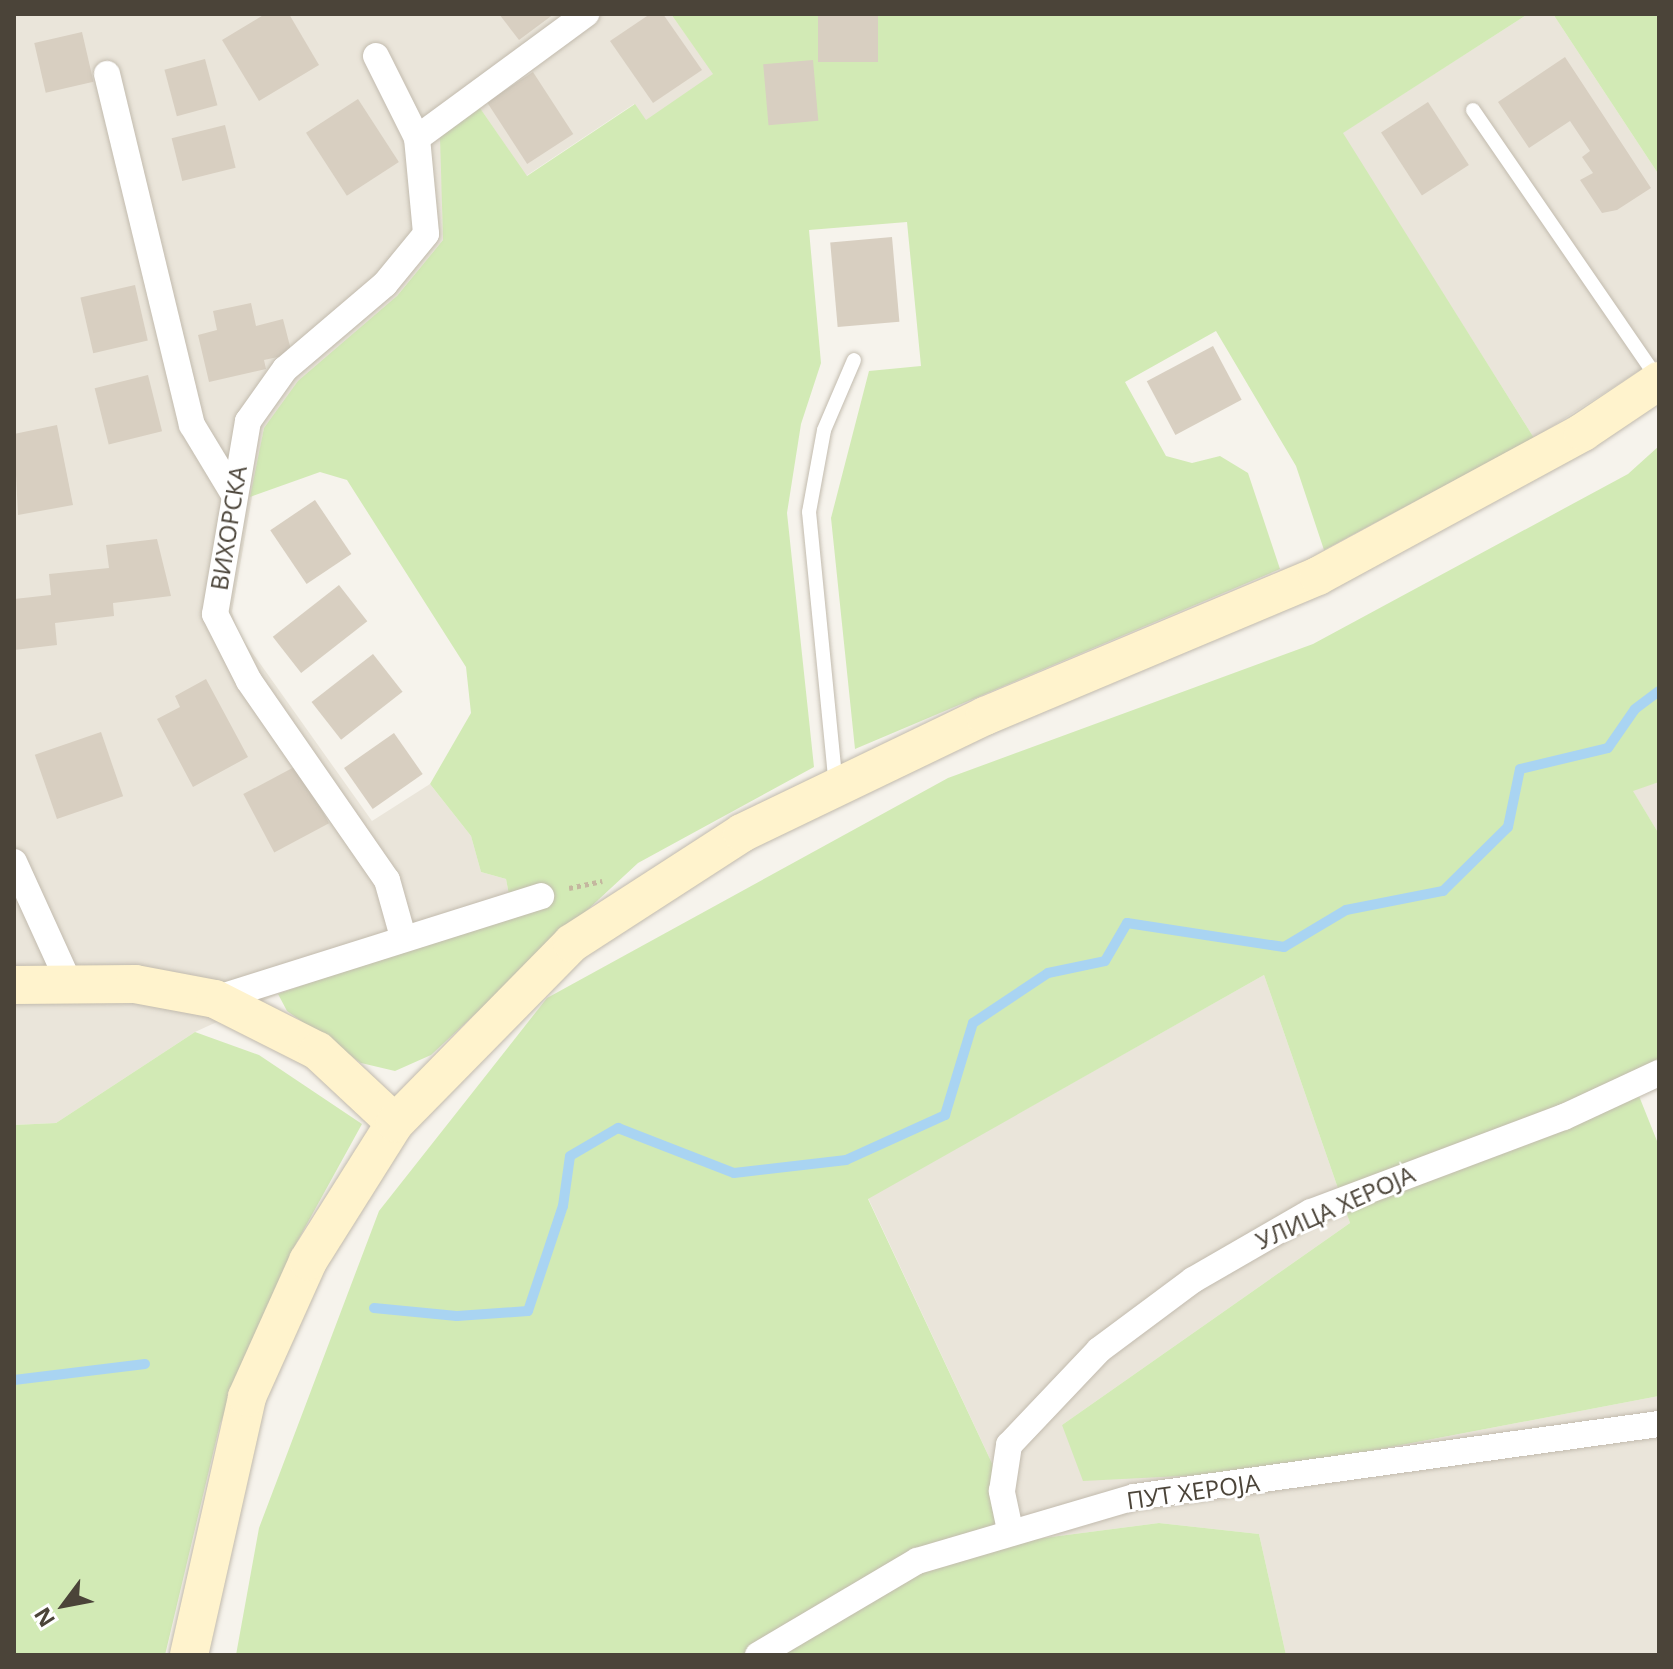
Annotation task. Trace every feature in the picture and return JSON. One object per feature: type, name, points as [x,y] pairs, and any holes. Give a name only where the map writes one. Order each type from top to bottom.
[{"type":"main road","points":[[189,1655],[228,1461],[276,1322],[395,1123],[572,943],[649,887],[836,787],[1318,576],[1583,432],[1659,381]]},
{"type":"main road","points":[[14,985],[135,984],[215,999],[318,1051],[395,1123]]},
{"type":"street","points":[[417,138],[586,14]]},
{"type":"street","name":"ВИХОРСКА","points":[[376,56],[417,138],[426,234],[385,284],[285,369],[248,421],[233,493],[215,614],[224,641],[367,846],[387,880],[403,937]]},
{"type":"street","points":[[107,74],[192,425],[233,493]]},
{"type":"street","points":[[14,862],[70,985]]},
{"type":"street","points":[[215,999],[403,937],[541,896]]},
{"type":"street","name":"УЛИЦА ХЕРОЈА","points":[[1010,1530],[1002,1491],[1009,1445],[1099,1350],[1193,1280],[1311,1212],[1564,1117],[1659,1073]]},
{"type":"street","name":"ПУТ ХЕРОЈА","points":[[758,1655],[917,1561],[1010,1530],[1134,1497],[1659,1424]]},
{"type":"lane","points":[[1473,110],[1659,381]]},
{"type":"lane","points":[[836,787],[809,512],[824,430],[854,360]]},
{"type":"shaded area","points":[[14,14],[671,14],[714,74],[646,121],[634,104],[526,176],[480,108],[441,137],[443,240],[397,296],[264,428],[232,612],[239,634],[372,821],[430,784],[471,836],[481,872],[506,879],[512,911],[278,994],[195,1032],[56,1123],[14,1125]]},
{"type":"shaded area","points":[[1528,14],[1553,14],[1659,175],[1659,358],[1534,438],[1342,133]]},
{"type":"shaded area","points":[[1659,782],[1659,834],[1632,790]]},
{"type":"shaded area","points":[[1264,975],[1350,1223],[1062,1425],[1260,1472],[1659,1396],[1659,1655],[1286,1655],[1259,1534],[1159,1523],[1028,1540],[868,1198]]},
{"type":"green space","points":[[671,14],[1528,14],[1343,133],[1534,438],[1324,550],[1296,466],[1216,331],[1125,382],[1166,456],[1192,463],[1220,456],[1248,473],[1280,569],[855,749],[831,518],[869,371],[921,366],[907,222],[809,230],[821,363],[801,424],[787,513],[814,767],[638,863],[431,1055],[395,1071],[361,1063],[287,1011],[278,994],[512,911],[506,879],[481,872],[471,836],[430,784],[471,713],[466,667],[347,480],[320,472],[250,497],[264,428],[298,381],[397,296],[443,240],[440,137],[480,108],[527,176],[635,104],[646,120],[713,74]]},
{"type":"green space","points":[[1553,14],[1659,14],[1659,175]]},
{"type":"green space","points":[[1659,446],[1659,782],[1633,791],[1659,834],[1659,1078],[1635,1086],[1659,1146],[1659,1396],[1260,1472],[1083,1481],[1062,1425],[1350,1223],[1264,975],[868,1199],[1028,1540],[1159,1523],[1259,1534],[1286,1655],[236,1655],[259,1528],[379,1211],[547,998],[948,778],[1313,644],[1628,474]]},
{"type":"green space","points":[[195,1032],[259,1055],[362,1124],[292,1251],[220,1424],[165,1655],[14,1655],[14,1125],[56,1123]]},
{"type":"building","points":[[265,14],[289,14],[319,65],[259,101],[222,40]]},
{"type":"building","points":[[499,14],[554,14],[519,40]]},
{"type":"building","points":[[650,14],[663,14],[702,70],[653,103],[610,41]]},
{"type":"building","points":[[818,14],[878,14],[878,62],[818,62]]},
{"type":"building","points":[[82,32],[93,82],[46,93],[34,43]]},
{"type":"building","points":[[1565,57],[1651,188],[1617,210],[1602,213],[1580,180],[1593,173],[1582,157],[1590,151],[1570,121],[1529,148],[1498,102]]},
{"type":"building","points":[[205,59],[217,105],[177,116],[164,70]]},
{"type":"building","points":[[813,60],[818,121],[769,125],[763,64]]},
{"type":"building","points":[[533,72],[573,134],[527,164],[487,102]]},
{"type":"building","points":[[358,99],[399,162],[347,196],[306,133]]},
{"type":"building","points":[[1428,102],[1469,165],[1422,195],[1381,132]]},
{"type":"building","points":[[225,125],[236,168],[182,181],[172,138]]},
{"type":"building","points":[[892,237],[899,322],[838,327],[830,242]]},
{"type":"building","points":[[135,285],[148,341],[93,353],[80,298]]},
{"type":"building","points":[[251,303],[256,326],[283,319],[292,354],[264,360],[266,369],[209,382],[198,335],[217,330],[213,311]]},
{"type":"building","points":[[1213,346],[1242,400],[1175,435],[1147,381]]},
{"type":"building","points":[[148,375],[162,431],[109,445],[95,388]]},
{"type":"building","points":[[57,425],[73,505],[18,515],[14,434]]},
{"type":"building","points":[[315,500],[351,554],[307,584],[270,530]]},
{"type":"building","points":[[157,539],[171,596],[113,603],[114,616],[55,623],[57,645],[14,650],[14,599],[51,595],[49,574],[109,568],[106,545]]},
{"type":"building","points":[[339,585],[367,621],[301,673],[273,637]]},
{"type":"building","points":[[373,654],[403,692],[341,740],[312,702]]},
{"type":"building","points":[[206,679],[248,757],[193,787],[157,719],[180,707],[175,696]]},
{"type":"building","points":[[101,732],[123,796],[57,819],[35,755]]},
{"type":"building","points":[[394,733],[423,774],[373,809],[344,768]]},
{"type":"building","points":[[298,765],[329,823],[274,852],[243,794]]},
{"type":"waterway","points":[[374,1308],[457,1316],[528,1311],[563,1206],[570,1156],[618,1128],[734,1173],[846,1160],[945,1115],[973,1023],[1048,973],[1105,961],[1127,923],[1284,947],[1346,910],[1443,891],[1508,827],[1520,769],[1608,748],[1635,709],[1659,691]]},
{"type":"waterway","points":[[14,1380],[145,1364]]}]
